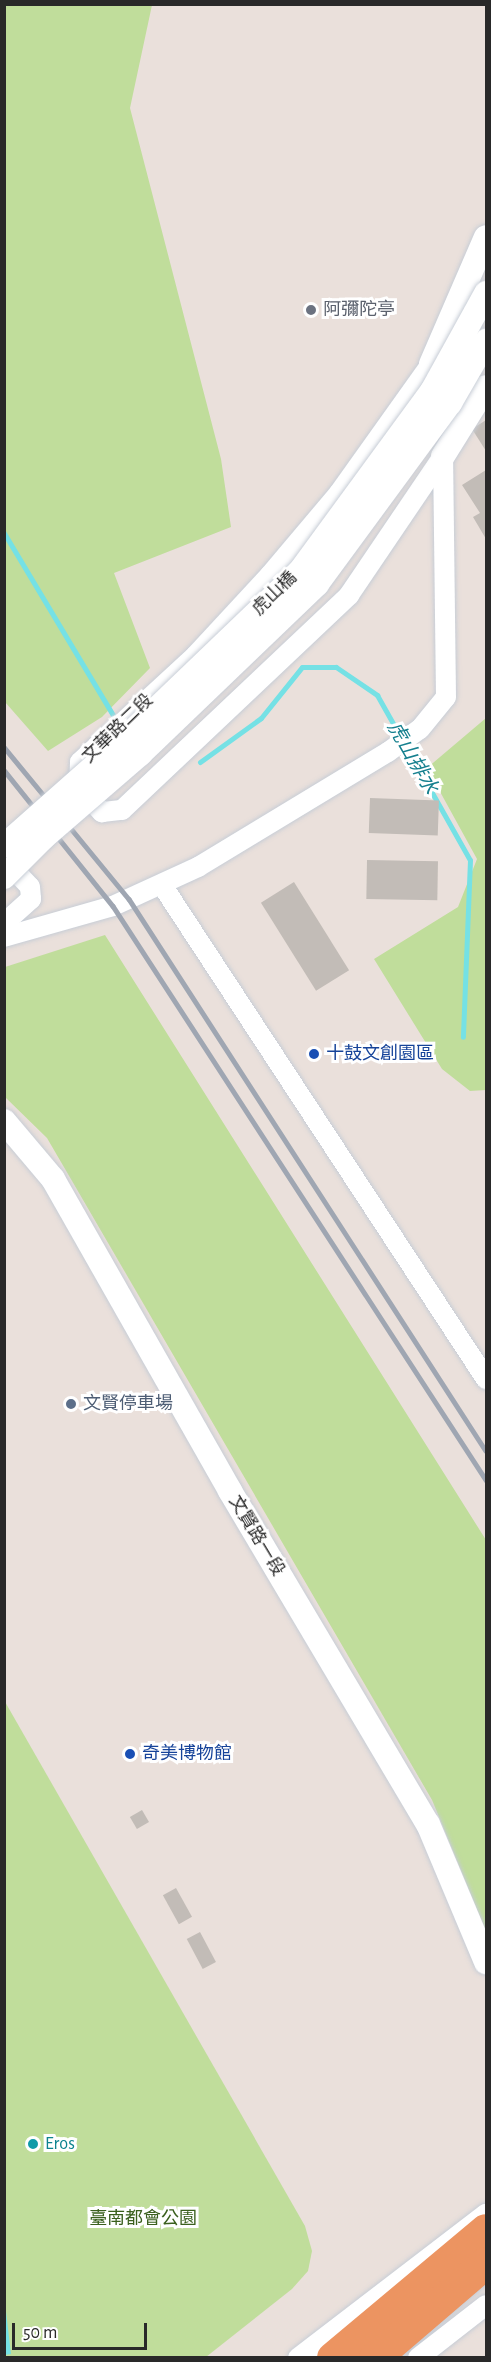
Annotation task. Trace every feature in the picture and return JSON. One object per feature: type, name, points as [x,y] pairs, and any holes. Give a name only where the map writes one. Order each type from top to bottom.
[{"type":"highway","points":[[333,2358],[486,2230]]},
{"type":"highway","points":[[375,2358],[486,2264]]},
{"type":"street","points":[[4,937],[113,906],[162,885],[388,753],[420,729],[446,697],[443,456],[431,364],[486,237]]},
{"type":"street","name":"虎山橋","points":[[4,846],[126,738],[301,570],[432,391],[486,293]]},
{"type":"street","name":"虎山橋","points":[[4,877],[44,837],[140,754],[317,584],[450,403],[486,341]]},
{"type":"street","name":"文華路二段","points":[[431,364],[339,493],[270,575],[196,655],[80,762],[79,786],[102,812],[122,810],[349,595],[443,456]]},
{"type":"street","points":[[443,456],[486,387]]},
{"type":"street","points":[[4,859],[30,887],[31,899],[4,923]]},
{"type":"street","points":[[162,885],[486,1379]]},
{"type":"street","name":"文賢路一段","points":[[4,1121],[53,1179],[230,1491],[428,1824],[486,1962]]},
{"type":"street","points":[[298,2358],[340,2322],[486,2214]]},
{"type":"street","points":[[418,2358],[486,2306]]},
{"type":"green space","points":[[4,5],[152,5],[130,108],[221,459],[231,527],[114,573],[150,668],[102,717],[48,751],[5,702]]},
{"type":"green space","points":[[486,718],[486,1090],[470,1091],[442,1069],[374,959],[458,907],[477,859],[427,768]]},
{"type":"green space","points":[[105,935],[486,1540],[486,1931],[432,1800],[47,1138],[5,1097],[5,967]]},
{"type":"green space","name":"臺南都會公園","points":[[4,1700],[305,2226],[312,2251],[308,2271],[292,2289],[206,2357],[5,2357]]},
{"type":"water","points":[[5,2303],[11,2354],[4,2355]]},
{"type":"building","points":[[486,420],[486,451],[472,429]]},
{"type":"building","points":[[486,470],[486,539],[473,517],[480,513],[462,485]]},
{"type":"building","points":[[370,798],[439,800],[438,835],[369,833]]},
{"type":"building","points":[[367,860],[438,861],[437,900],[366,899]]},
{"type":"building","points":[[294,882],[349,970],[316,991],[261,903]]},
{"type":"building","points":[[142,1810],[149,1822],[137,1829],[130,1817]]},
{"type":"building","points":[[176,1888],[192,1917],[179,1924],[163,1895]]},
{"type":"building","points":[[200,1932],[216,1962],[203,1969],[187,1939]]},
{"type":"waterway","name":"虎山排水","points":[[4,533],[114,717]]},
{"type":"waterway","name":"虎山排水","points":[[200,762],[261,718],[302,667],[336,667],[377,695],[470,860],[463,1037]]},
{"type":"railway","points":[[4,747],[129,899],[486,1451]]},
{"type":"railway","points":[[4,770],[113,906],[486,1480]]},
{"type":"place","name":"阿彌陀亭","points":[[311,310]]},
{"type":"place","name":"十鼓文創園區","points":[[314,1054]]},
{"type":"place","name":"文賢停車場","points":[[71,1404]]},
{"type":"place","name":"奇美博物館","points":[[130,1754]]},
{"type":"place","name":"Eros","points":[[33,2144]]}]
